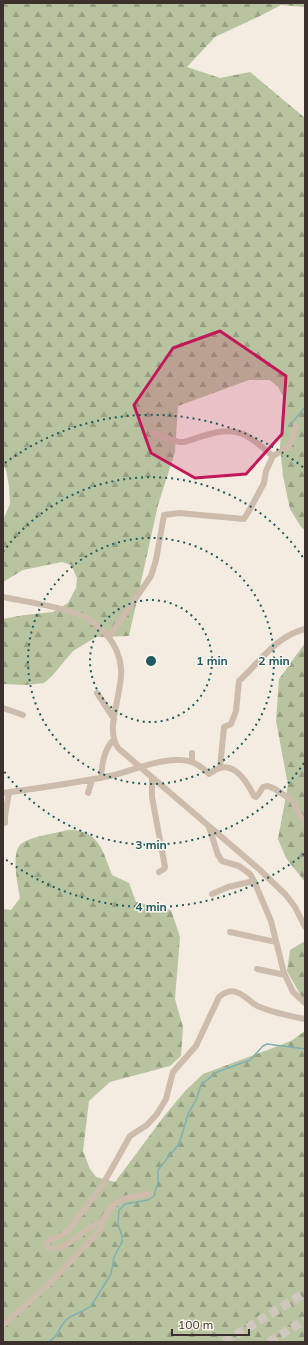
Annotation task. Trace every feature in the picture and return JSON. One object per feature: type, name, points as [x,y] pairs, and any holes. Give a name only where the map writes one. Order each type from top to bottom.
[{"type":"street","points":[[109,637],[151,576],[156,560],[164,515],[179,513],[244,519],[264,483],[266,471],[272,456],[288,447],[292,440],[296,426]]},
{"type":"street","points":[[152,432],[179,442],[226,431],[238,433],[245,435],[272,456]]},
{"type":"street","points":[[3,597],[81,615],[95,623],[109,637],[118,657],[121,669],[120,686],[114,699],[114,739],[118,748],[260,870],[286,895],[295,907],[305,927]]},
{"type":"street","points":[[220,768],[224,727],[231,724],[236,711],[239,681],[250,672],[274,645],[305,629]]},
{"type":"street","points":[[99,698],[114,719]]},
{"type":"street","points":[[3,708],[23,715]]},
{"type":"street","points":[[101,778],[103,760],[109,745],[114,739]]},
{"type":"street","points":[[192,753],[192,762]]},
{"type":"street","points":[[5,823],[6,792],[33,790],[92,780],[140,767],[175,760],[198,764],[209,774],[220,768],[231,768],[247,782],[254,796],[257,796],[265,786],[275,789],[287,796],[293,801],[305,822]]},
{"type":"street","points":[[152,778],[152,797],[165,867],[159,872]]},
{"type":"street","points":[[88,793],[92,780]]},
{"type":"street","points":[[209,827],[218,855],[222,861],[239,866],[250,874],[254,881],[271,921],[285,975],[293,992],[305,1003]]},
{"type":"street","points":[[212,894],[228,887],[254,881]]},
{"type":"street","points":[[230,932],[276,942]]},
{"type":"street","points":[[257,969],[285,975]]},
{"type":"street","points":[[101,1224],[95,1224],[69,1243],[48,1248],[47,1242],[66,1232],[102,1186],[130,1136],[147,1124],[159,1110],[166,1099],[173,1072],[196,1046],[219,997],[224,993],[235,992],[246,997],[258,1007],[280,1014],[305,1019]]},
{"type":"street","points":[[3,1325],[50,1283],[96,1236],[102,1228],[101,1224],[111,1207],[124,1198],[150,1194]]},
{"type":"highlighted area","points":[[220,331],[286,376],[282,434],[246,474],[195,478],[151,453],[134,405],[173,348]]},
{"type":"green space","points":[[3,3],[305,3],[305,7],[281,5],[215,37],[187,67],[220,78],[250,72],[305,118],[305,530],[301,527],[290,509],[283,476],[280,447],[283,396],[278,387],[270,380],[249,380],[178,406],[175,452],[158,505],[129,636],[96,637],[73,651],[52,676],[44,683],[26,685],[3,684],[3,619],[53,612],[68,603],[76,588],[77,578],[71,565],[62,562],[23,570],[3,582],[3,520],[10,504],[9,486],[6,470],[3,465]]},
{"type":"green space","points":[[305,643],[305,882],[286,858],[278,839],[288,785],[276,721],[279,679]]},
{"type":"green space","points":[[68,830],[87,833],[93,838],[102,850],[112,875],[129,883],[136,902],[171,910],[180,937],[175,999],[183,1027],[181,1056],[170,1066],[110,1082],[89,1101],[83,1151],[90,1169],[96,1177],[115,1182],[165,1115],[185,1091],[203,1074],[291,1041],[305,1031],[305,1342],[3,1342],[3,909],[11,910],[20,898],[16,856],[20,845],[35,838]]},
{"type":"green space","points":[[305,941],[305,1003],[287,971],[290,950]]},
{"type":"waterway","points":[[290,425],[305,407]]},
{"type":"waterway","points":[[48,1342],[54,1338],[66,1320],[91,1306],[111,1274],[114,1257],[122,1242],[122,1236],[118,1224],[119,1210],[125,1204],[148,1200],[154,1196],[158,1182],[158,1170],[178,1145],[188,1114],[196,1100],[201,1085],[217,1072],[250,1060],[263,1046],[267,1044],[305,1049]]},
{"type":"tunnel","points":[[224,1342],[305,1293]]},
{"type":"tunnel","points":[[269,1342],[305,1320]]}]
